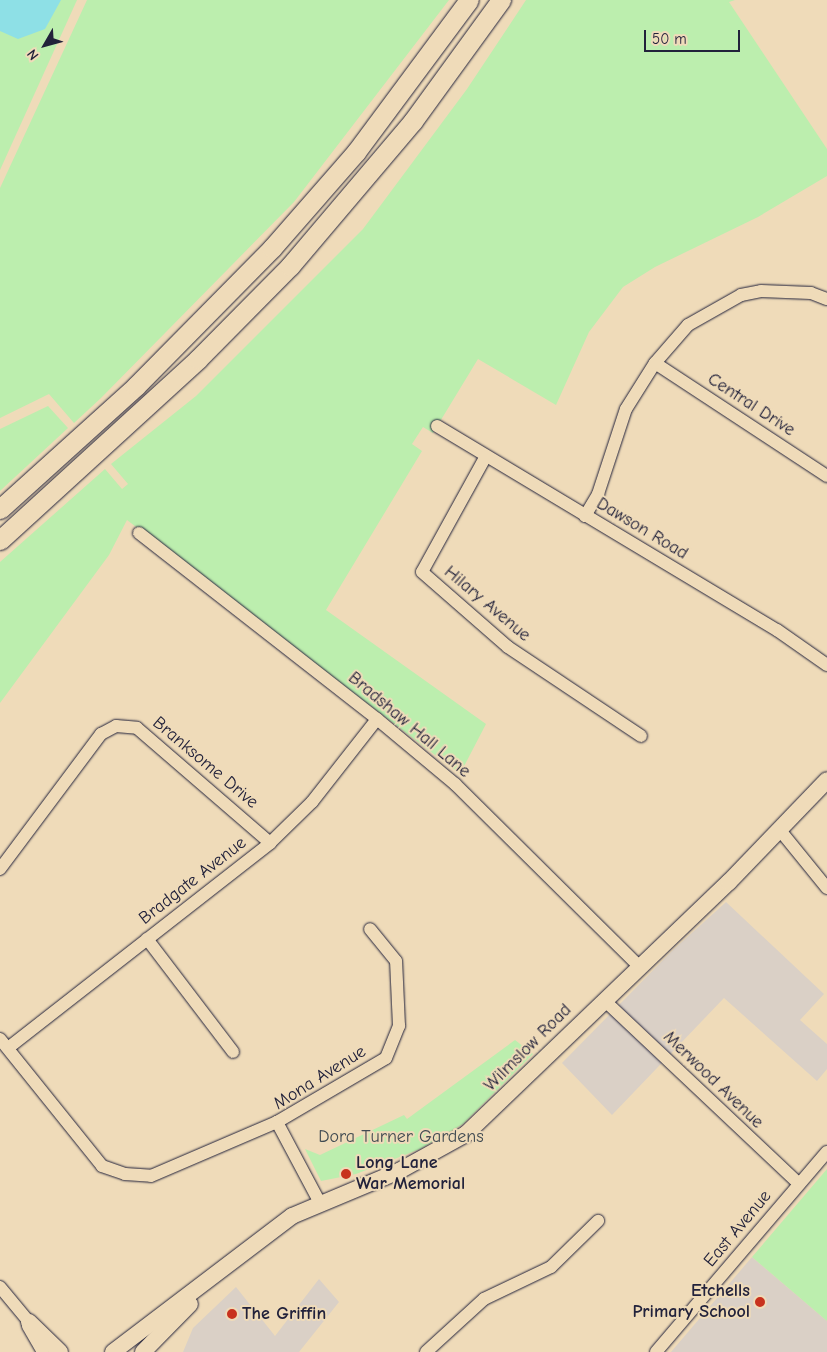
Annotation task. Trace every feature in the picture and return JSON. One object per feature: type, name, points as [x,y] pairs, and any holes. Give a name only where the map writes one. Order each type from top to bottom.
[{"type":"highway","points":[[0,509],[136,386],[272,248],[361,145],[469,0]]},
{"type":"highway","points":[[0,540],[198,359],[290,266],[413,121],[501,0]]},
{"type":"main road","name":"Wilmslow Road","points":[[113,1352],[135,1333],[212,1280],[273,1229],[320,1202],[399,1172],[458,1141],[515,1090],[604,1000],[780,829],[827,780]]},
{"type":"main road","name":"Wilmslow Road","points":[[149,1350],[212,1280]]},
{"type":"main road","points":[[29,1322],[60,1352]]},
{"type":"street","points":[[585,516],[598,494],[609,452],[626,409],[655,363],[688,325],[741,295],[785,290],[827,299]]},
{"type":"street","name":"Central Drive","points":[[655,363],[827,476]]},
{"type":"street","name":"Dawson Road","points":[[437,426],[777,630],[827,665]]},
{"type":"street","name":"Hilary Avenue","points":[[486,456],[422,572],[508,647],[640,736]]},
{"type":"street","name":"Bradshaw Hall Lane","points":[[139,533],[377,718],[455,784],[639,966]]},
{"type":"street","name":"Bradgate Avenue","points":[[4,1043],[147,939],[270,842],[312,802],[377,718]]},
{"type":"street","name":"Branksome Drive","points":[[0,869],[101,734],[116,726],[137,728],[270,842]]},
{"type":"street","points":[[780,829],[827,888]]},
{"type":"street","name":"Mona Avenue","points":[[320,1202],[277,1122],[386,1058],[399,1026],[396,962],[370,928]]},
{"type":"street","points":[[147,939],[233,1052]]},
{"type":"street","name":"Merwood Avenue","points":[[604,1000],[799,1184]]},
{"type":"street","points":[[4,1043],[102,1166],[125,1174],[151,1176],[277,1122]]},
{"type":"street","name":"East Avenue","points":[[656,1352],[827,1152]]},
{"type":"street","points":[[426,1352],[484,1299],[551,1267],[598,1221]]},
{"type":"street","points":[[0,1286],[15,1306],[56,1352]]},
{"type":"street","points":[[15,1306],[43,1352]]},
{"type":"street","points":[[135,1333],[149,1350]]},
{"type":"shaded area","points":[[726,902],[824,994],[800,1020],[827,1044],[827,1069],[817,1081],[724,998],[612,1115],[562,1063],[672,951]]},
{"type":"shaded area","name":"Etchells Primary School","points":[[752,1257],[827,1321],[827,1352],[671,1352]]},
{"type":"shaded area","name":"The Griffin","points":[[319,1279],[339,1302],[299,1352],[183,1352],[193,1328],[236,1287],[275,1336]]},
{"type":"green space","points":[[0,0],[77,0],[0,170]]},
{"type":"green space","points":[[87,0],[449,0],[294,202],[101,398],[74,423],[49,394],[0,418],[0,188]]},
{"type":"green space","points":[[526,0],[735,0],[729,2],[827,149],[827,176],[758,217],[655,267],[623,287],[589,332],[556,405],[478,359],[433,433],[423,427],[412,444],[422,451],[326,610],[486,724],[460,774],[127,520],[109,555],[0,703],[0,562],[105,469],[122,489],[128,484],[111,464],[196,396],[363,229],[467,89]]},
{"type":"green space","points":[[48,406],[68,428],[0,491],[0,429]]},
{"type":"green space","name":"Dora Turner Gardens","points":[[515,1040],[533,1054],[463,1124],[420,1149],[356,1174],[321,1181],[305,1149],[320,1155],[404,1115],[407,1119]]},
{"type":"green space","points":[[827,1169],[827,1321],[752,1257]]},
{"type":"water","points":[[0,0],[61,0],[45,29],[18,39],[0,31]]},
{"type":"place","name":"Long Lane War Memorial","points":[[346,1174]]},
{"type":"place","name":"Etchells Primary School","points":[[760,1302]]},
{"type":"place","name":"The Griffin","points":[[232,1314]]}]
